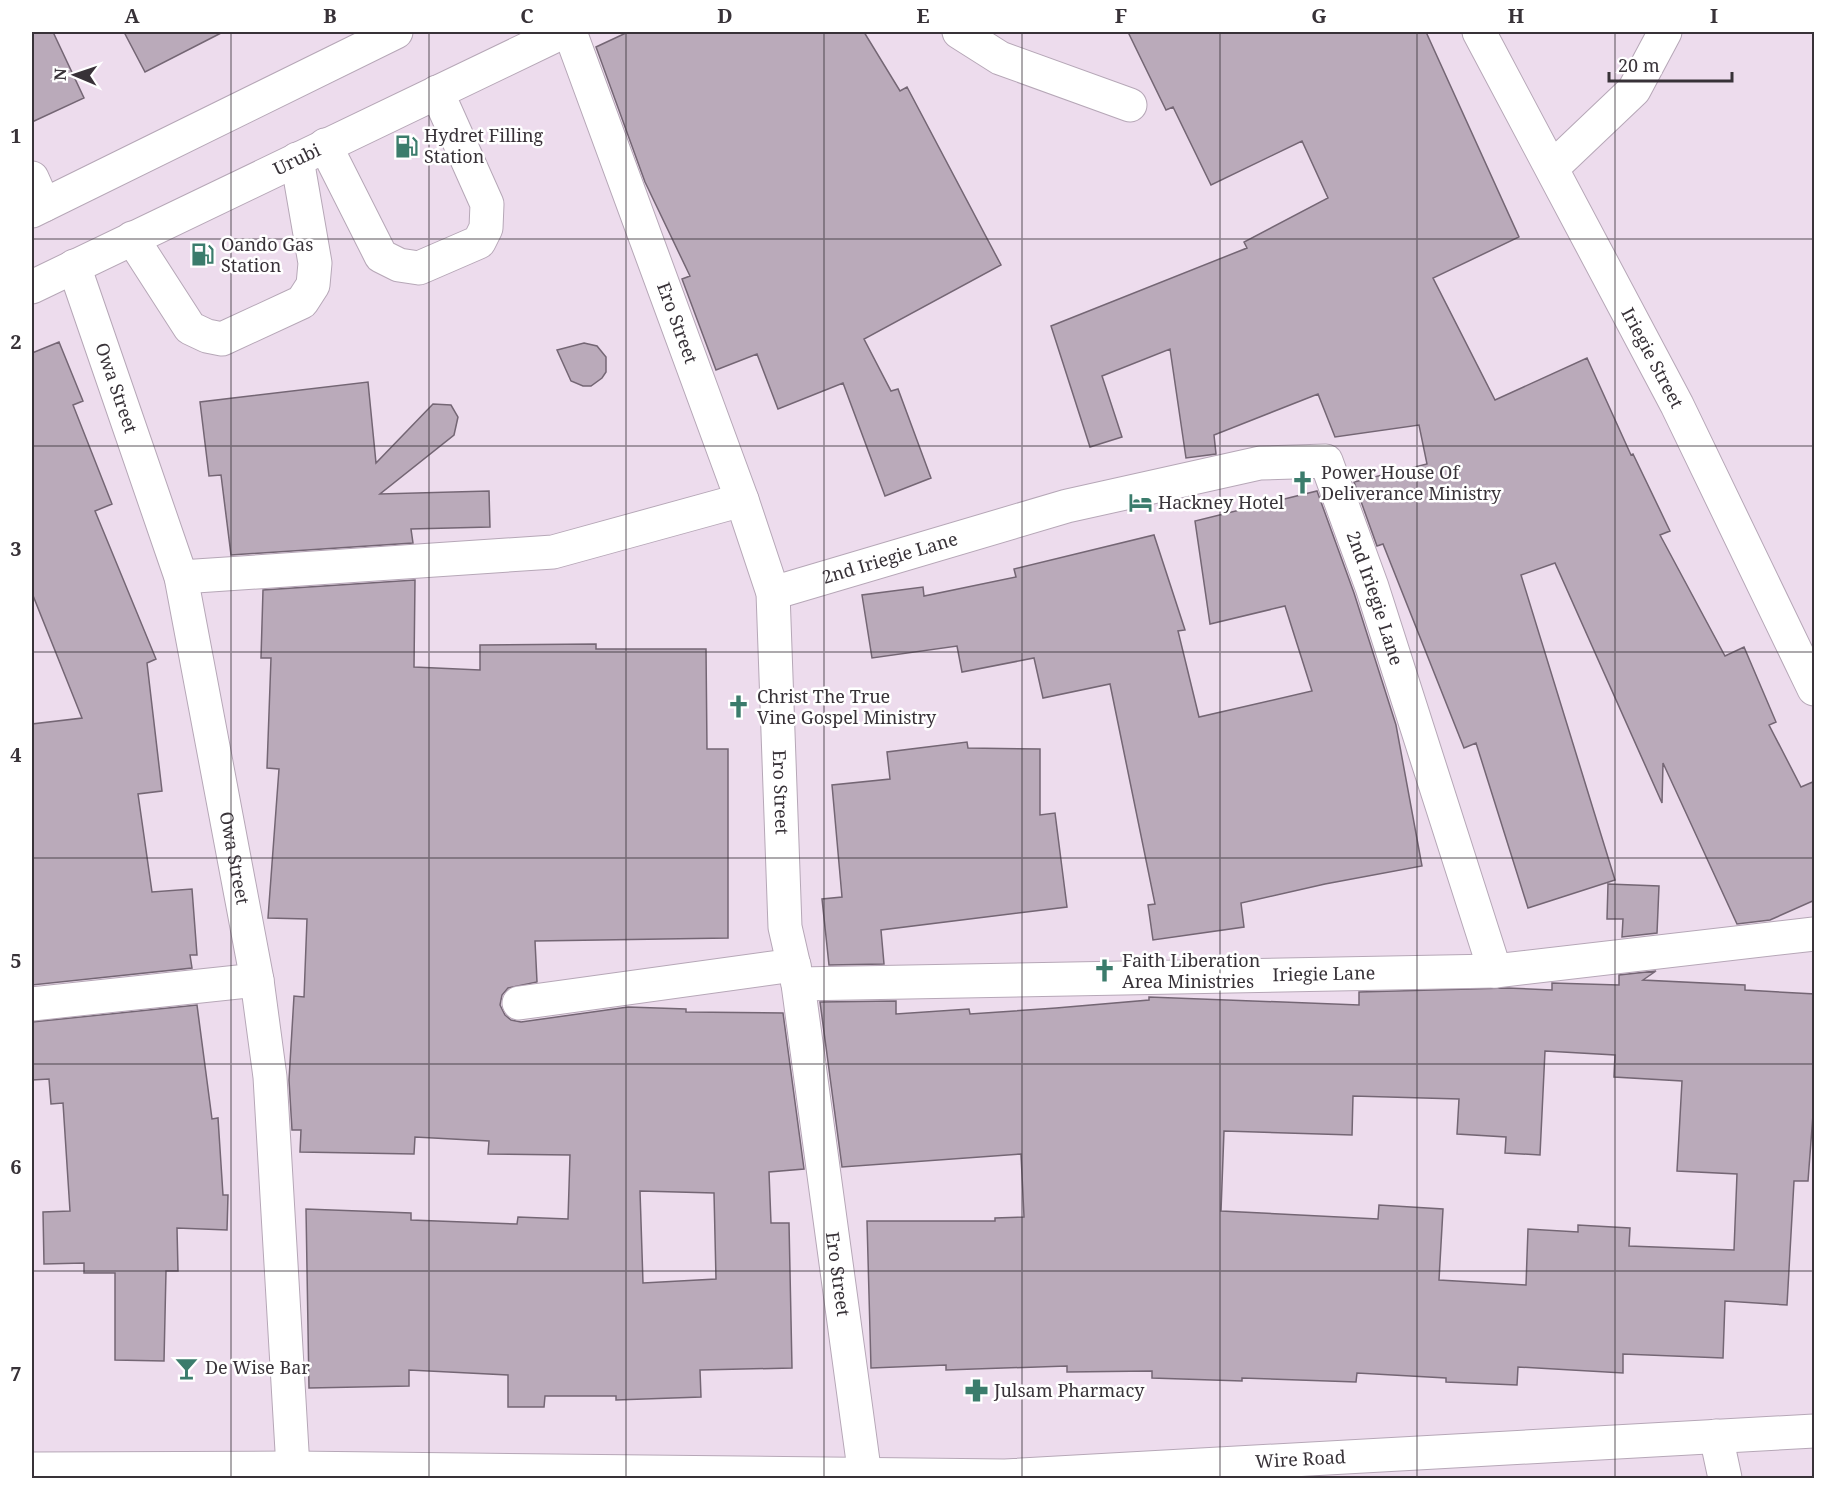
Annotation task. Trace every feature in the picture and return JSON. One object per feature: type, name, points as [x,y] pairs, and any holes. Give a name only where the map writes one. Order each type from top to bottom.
[{"type":"main road","points":[[36,198],[396,32]]},
{"type":"main road","name":"Urubi","points":[[32,287],[563,32]]},
{"type":"main road","name":"Ero Street","points":[[570,32],[742,500],[773,593],[785,927],[796,975],[865,1476]]},
{"type":"main road","points":[[959,32],[1000,58],[1130,105]]},
{"type":"main road","name":"Iriegie Street","points":[[1479,32],[1677,405],[1815,689]]},
{"type":"main road","points":[[1552,168],[1634,90],[1665,32]]},
{"type":"main road","points":[[311,152],[381,256],[399,266],[419,268],[479,242],[486,228],[487,204],[437,92]]},
{"type":"main road","points":[[132,238],[190,328],[207,336],[222,339],[302,302],[313,285],[315,262],[311,152]]},
{"type":"main road","name":"Owa Street","points":[[74,266],[181,577],[257,980],[270,1077],[293,1468]]},
{"type":"main road","name":"2nd Iriegie Lane","points":[[773,593],[1067,506],[1260,463],[1326,462],[1372,587],[1495,971]]},
{"type":"main road","points":[[181,577],[553,552],[742,500]]},
{"type":"main road","name":"Iriegie Lane","points":[[519,1003],[796,975],[1495,971],[1815,934]]},
{"type":"main road","points":[[32,1004],[257,980]]},
{"type":"main road","name":"Wire Road","points":[[32,1469],[293,1468],[1005,1477],[1815,1431]]},
{"type":"main road","points":[[1716,1436],[1725,1479]]},
{"type":"building","points":[[32,32],[53,32],[84,98],[32,122]]},
{"type":"building","points":[[124,32],[223,32],[145,72]]},
{"type":"building","points":[[628,32],[864,32],[900,91],[907,87],[1001,265],[864,339],[891,391],[898,389],[931,478],[885,496],[843,383],[778,409],[757,354],[716,370],[682,279],[690,276],[645,182],[596,47]]},
{"type":"building","points":[[1128,32],[1426,32],[1519,237],[1433,278],[1495,400],[1587,358],[1631,455],[1633,454],[1670,531],[1660,535],[1725,656],[1744,647],[1776,722],[1769,725],[1801,787],[1815,781],[1815,900],[1770,920],[1737,924],[1663,763],[1662,803],[1555,563],[1521,575],[1615,880],[1528,908],[1476,743],[1464,748],[1383,544],[1377,546],[1354,482],[1427,464],[1419,425],[1335,437],[1318,394],[1214,435],[1216,454],[1186,458],[1170,349],[1102,376],[1122,437],[1090,447],[1051,326],[1247,248],[1244,242],[1328,198],[1302,141],[1211,185],[1173,107],[1166,110]]},
{"type":"building","points":[[59,342],[83,401],[73,405],[112,504],[95,511],[156,659],[147,663],[162,791],[138,794],[152,892],[192,889],[197,955],[190,955],[192,968],[32,985],[32,724],[82,718],[32,593],[32,353]]},
{"type":"building","points":[[584,343],[597,346],[606,357],[606,372],[591,386],[583,386],[571,381],[557,350]]},
{"type":"building","points":[[368,382],[376,463],[433,404],[451,405],[458,417],[454,435],[380,494],[489,491],[490,527],[411,529],[413,543],[231,555],[221,475],[209,476],[200,402]]},
{"type":"building","points":[[1317,491],[1354,593],[1396,725],[1422,866],[1241,903],[1244,927],[1153,940],[1148,905],[1155,904],[1110,684],[1043,698],[1034,658],[962,672],[957,646],[872,658],[862,595],[923,587],[924,596],[1016,577],[1014,569],[1154,535],[1185,630],[1178,631],[1199,717],[1312,691],[1285,606],[1210,624],[1195,521]]},
{"type":"building","points":[[415,580],[414,667],[480,670],[480,645],[596,644],[596,649],[706,649],[707,749],[728,749],[728,938],[535,941],[537,982],[508,988],[502,995],[500,1005],[505,1015],[511,1020],[521,1022],[628,1007],[686,1009],[686,1012],[783,1013],[804,1169],[769,1172],[771,1223],[789,1223],[792,1368],[700,1370],[701,1397],[616,1400],[616,1396],[545,1396],[544,1407],[508,1407],[508,1375],[409,1370],[409,1386],[309,1388],[306,1209],[411,1213],[411,1220],[517,1224],[518,1217],[568,1219],[570,1155],[488,1154],[489,1141],[415,1137],[414,1154],[300,1152],[301,1130],[292,1130],[289,1080],[294,996],[304,997],[307,919],[268,918],[279,769],[267,768],[271,658],[261,658],[263,590]],"holes":[[[640,1191],[714,1193],[716,1279],[643,1283]]]},
{"type":"building","points":[[967,742],[968,748],[1040,749],[1040,815],[1055,813],[1067,907],[881,930],[884,964],[829,965],[822,899],[842,897],[832,785],[890,779],[887,752]]},
{"type":"building","points":[[1608,884],[1659,886],[1657,933],[1622,937],[1623,919],[1607,919]]},
{"type":"building","points":[[1656,971],[1643,980],[1745,985],[1745,990],[1815,994],[1815,1088],[1808,1181],[1794,1181],[1787,1305],[1725,1301],[1723,1358],[1623,1354],[1623,1373],[1518,1367],[1517,1385],[1446,1382],[1446,1378],[1357,1373],[1356,1382],[1242,1378],[1242,1381],[1152,1378],[1152,1371],[1067,1372],[1067,1366],[946,1370],[946,1365],[871,1368],[867,1221],[995,1221],[995,1218],[1024,1217],[1021,1154],[842,1167],[820,1002],[896,1001],[896,1014],[969,1009],[970,1014],[1149,1000],[1149,997],[1359,1005],[1359,992],[1507,988],[1552,990],[1552,983],[1619,985],[1619,975]],"holes":[[[1545,1051],[1615,1055],[1614,1077],[1682,1081],[1677,1171],[1737,1174],[1734,1250],[1629,1246],[1630,1228],[1578,1225],[1578,1232],[1528,1229],[1526,1285],[1439,1280],[1443,1209],[1379,1205],[1378,1219],[1221,1211],[1224,1131],[1352,1135],[1353,1096],[1459,1099],[1457,1134],[1506,1137],[1505,1153],[1540,1155]]]},
{"type":"building","points":[[197,1005],[212,1119],[218,1118],[223,1195],[228,1195],[227,1230],[177,1228],[178,1271],[166,1271],[164,1361],[115,1360],[115,1273],[84,1273],[84,1263],[44,1264],[43,1212],[70,1211],[63,1103],[51,1104],[49,1079],[32,1080],[32,1022]]},
{"type":"place","name":"Hydret Filling Station","points":[[406,146]]},
{"type":"place","name":"Oando Gas Station","points":[[203,255]]},
{"type":"place","name":"Power House Of Deliverance Ministry","points":[[1303,483]]},
{"type":"place","name":"Hackney Hotel","points":[[1140,503]]},
{"type":"place","name":"Christ The True Vine Gospel Ministry","points":[[739,707]]},
{"type":"place","name":"Faith Liberation Area Ministries","points":[[1104,971]]},
{"type":"place","name":"De Wise Bar","points":[[187,1368]]},
{"type":"place","name":"Julsam Pharmacy","points":[[976,1391]]}]
